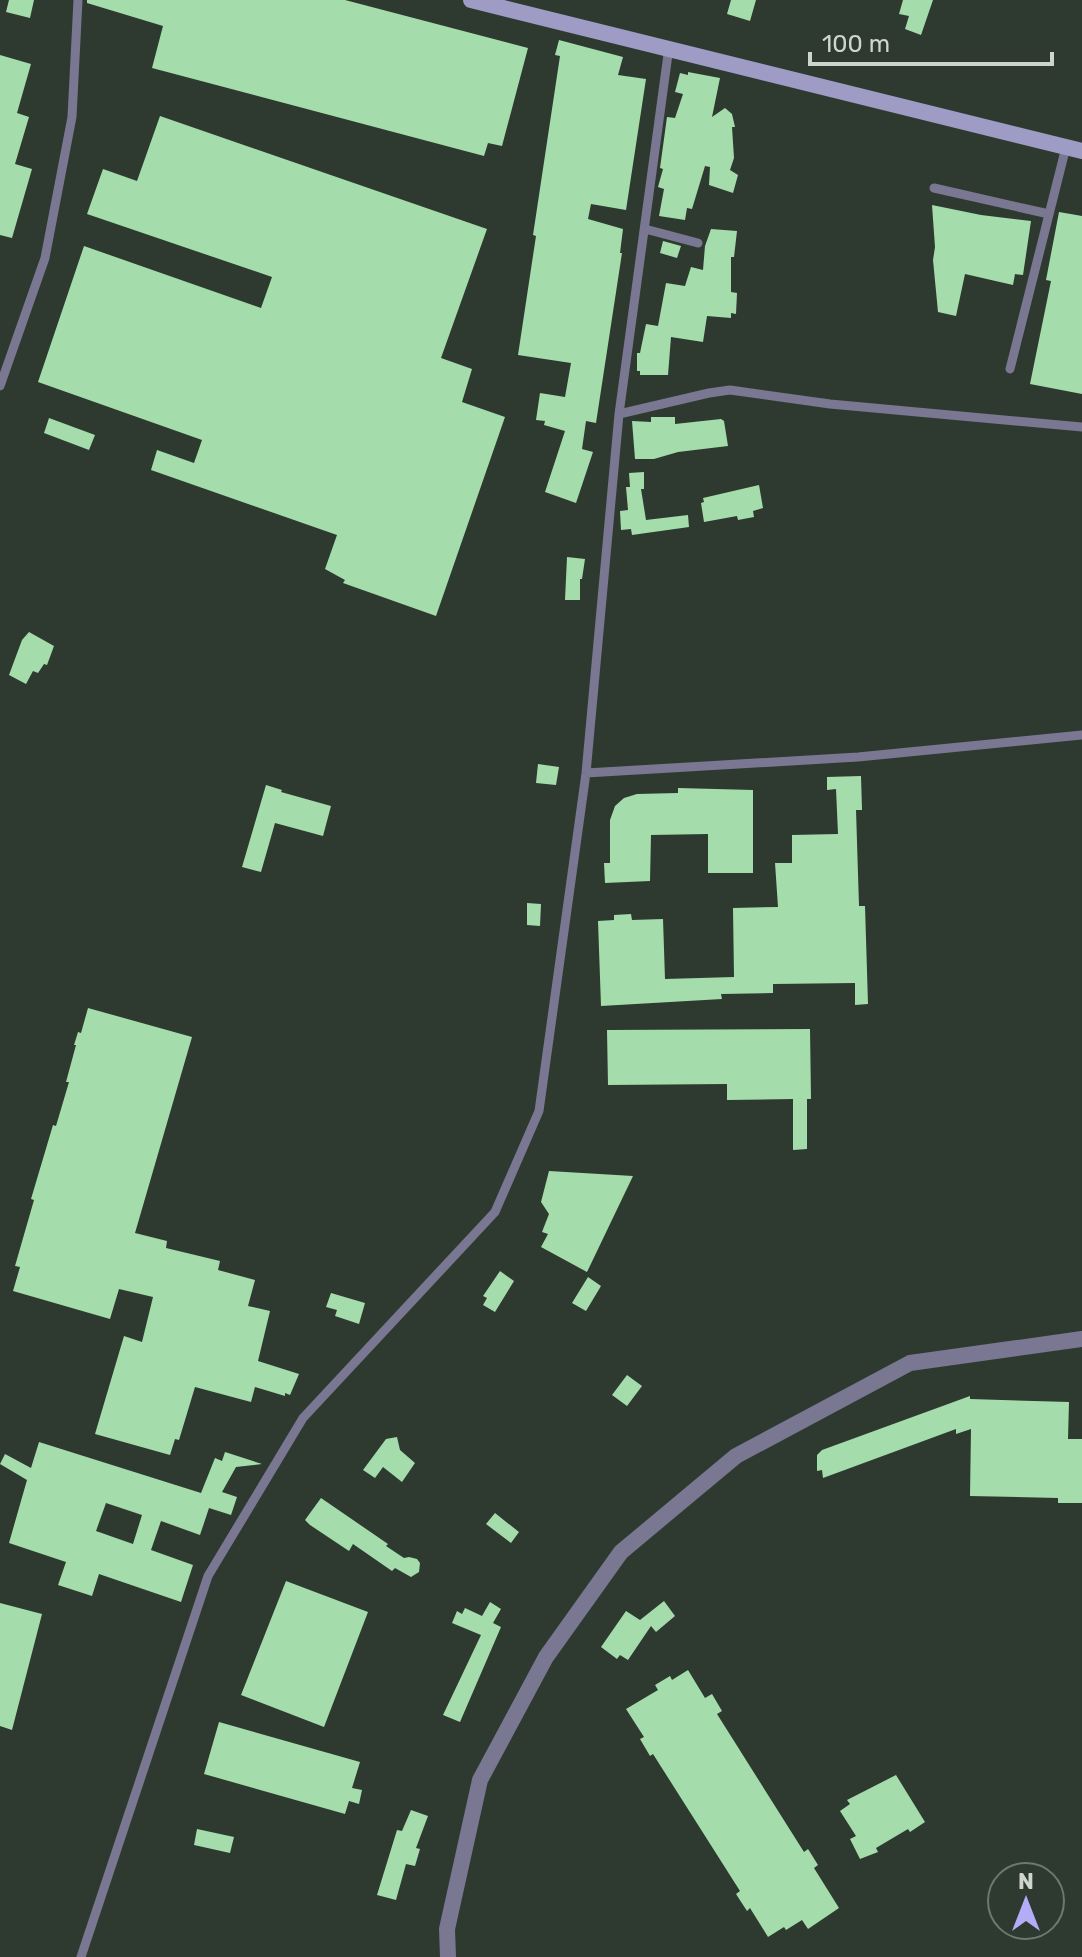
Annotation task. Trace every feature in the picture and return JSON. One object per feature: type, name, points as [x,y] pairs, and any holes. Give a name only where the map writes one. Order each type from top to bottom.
[{"type":"main road","points":[[471,0],[1074,149]]},
{"type":"street","points":[[448,1957],[447,1929],[480,1780],[546,1657],[621,1552],[736,1456],[910,1363],[1082,1339]]},
{"type":"lane","points":[[0,386],[45,258],[72,117],[78,0]]},
{"type":"lane","points":[[81,1957],[208,1576],[303,1418],[495,1212],[539,1111],[586,773],[619,414],[669,47]]},
{"type":"lane","points":[[1010,369],[1049,214],[1074,149]]},
{"type":"lane","points":[[934,188],[1049,214]]},
{"type":"lane","points":[[645,229],[698,243]]},
{"type":"lane","points":[[619,414],[730,390],[830,404],[1082,427]]},
{"type":"lane","points":[[586,773],[858,757],[1082,735]]},
{"type":"building","points":[[9,0],[34,0],[30,18],[6,12]]},
{"type":"building","points":[[87,0],[345,0],[528,48],[502,146],[488,143],[484,156],[152,68],[163,26],[87,3]]},
{"type":"building","points":[[731,0],[756,0],[750,21],[727,14]]},
{"type":"building","points":[[903,0],[933,0],[921,35],[905,29],[909,16],[899,14]]},
{"type":"building","points":[[559,40],[623,57],[618,75],[646,79],[626,210],[591,204],[588,219],[623,229],[622,253],[596,423],[586,421],[582,449],[593,452],[576,503],[545,492],[565,431],[536,420],[540,393],[565,397],[571,363],[518,355],[560,56],[555,55]]},
{"type":"building","points":[[0,55],[31,64],[17,113],[29,117],[15,164],[32,169],[12,238],[0,235]]},
{"type":"building","points":[[688,72],[720,78],[712,117],[725,108],[732,114],[735,127],[732,127],[734,158],[730,170],[738,175],[733,193],[709,185],[710,167],[705,166],[692,209],[687,208],[685,220],[659,216],[664,189],[658,187],[663,169],[660,168],[667,117],[675,118],[683,94],[675,92],[680,73],[688,75]]},
{"type":"building","points":[[160,116],[487,229],[441,358],[472,369],[462,402],[505,417],[436,616],[343,583],[345,580],[325,569],[337,535],[151,470],[157,450],[194,463],[202,440],[38,382],[84,246],[261,308],[272,277],[87,214],[103,169],[137,181]]},
{"type":"building","points":[[932,205],[1031,221],[1023,275],[1015,274],[1013,285],[965,274],[956,316],[938,312]]},
{"type":"building","points":[[1059,212],[1082,216],[1082,394],[1030,384],[1051,281],[1046,280]]},
{"type":"building","points":[[711,229],[737,231],[734,257],[731,257],[731,292],[737,293],[736,314],[731,313],[731,318],[707,316],[703,342],[671,337],[668,375],[640,375],[637,371],[637,353],[640,353],[646,324],[658,326],[666,283],[685,286],[691,267],[703,270],[705,246]]},
{"type":"building","points":[[663,241],[681,246],[677,258],[660,253]]},
{"type":"building","points":[[651,417],[675,417],[675,424],[721,419],[724,421],[728,446],[678,452],[654,459],[635,459],[632,421],[651,422]]},
{"type":"building","points":[[49,418],[95,435],[89,450],[44,433]]},
{"type":"building","points":[[644,472],[644,489],[641,489],[646,520],[688,515],[689,527],[632,535],[631,529],[621,530],[620,511],[628,510],[626,487],[630,487],[629,473]]},
{"type":"building","points":[[759,485],[763,508],[753,511],[754,517],[738,520],[737,516],[704,522],[703,498]]},
{"type":"building","points":[[567,557],[585,559],[580,579],[580,600],[565,600]]},
{"type":"building","points":[[29,632],[54,646],[47,665],[44,664],[38,673],[33,671],[26,684],[9,675],[22,640]]},
{"type":"building","points":[[538,764],[559,767],[556,785],[536,783]]},
{"type":"building","points":[[861,776],[862,810],[856,810],[859,906],[865,906],[868,1004],[855,1005],[855,983],[773,984],[773,993],[721,994],[722,999],[601,1006],[598,921],[614,920],[614,915],[631,914],[632,920],[663,919],[665,979],[734,977],[733,908],[778,907],[775,863],[792,863],[792,835],[838,834],[836,789],[827,790],[827,777]]},
{"type":"building","points":[[266,785],[331,806],[323,836],[275,823],[261,872],[242,867]]},
{"type":"building","points":[[678,788],[753,790],[753,873],[708,873],[708,834],[651,835],[650,881],[605,883],[604,863],[610,863],[610,820],[615,806],[624,798],[637,794],[678,793]]},
{"type":"building","points":[[527,903],[541,904],[540,926],[527,925]]},
{"type":"building","points":[[88,1008],[192,1037],[135,1233],[167,1241],[166,1248],[220,1261],[218,1270],[255,1280],[248,1306],[270,1311],[258,1361],[299,1374],[290,1395],[255,1387],[251,1402],[195,1387],[179,1440],[175,1439],[170,1455],[95,1434],[124,1336],[142,1342],[153,1297],[119,1289],[110,1319],[13,1291],[20,1267],[15,1266],[34,1200],[31,1199],[53,1125],[56,1126],[69,1082],[66,1082],[74,1045]]},
{"type":"building","points":[[810,1029],[811,1099],[807,1099],[807,1149],[793,1150],[793,1099],[727,1100],[727,1084],[608,1085],[607,1030]]},
{"type":"building","points":[[549,1171],[633,1176],[587,1272],[541,1247],[548,1234],[542,1232],[549,1214],[541,1202]]},
{"type":"building","points":[[500,1271],[514,1281],[495,1312],[483,1305],[487,1298],[483,1296]]},
{"type":"building","points":[[588,1277],[601,1286],[586,1311],[572,1303]]},
{"type":"building","points":[[331,1293],[365,1303],[359,1324],[335,1316],[337,1310],[326,1307]]},
{"type":"building","points":[[627,1375],[642,1386],[627,1406],[612,1395]]},
{"type":"building","points":[[970,1396],[970,1399],[1069,1402],[1068,1439],[1082,1439],[1082,1503],[1058,1503],[1058,1498],[970,1496],[971,1429],[956,1434],[956,1429],[823,1478],[822,1470],[817,1471],[817,1455],[822,1450]]},
{"type":"building","points":[[397,1437],[400,1450],[415,1463],[402,1482],[383,1467],[375,1478],[363,1470],[386,1439]]},
{"type":"building","points":[[39,1442],[201,1493],[215,1458],[222,1461],[225,1452],[262,1464],[236,1467],[222,1492],[237,1497],[231,1515],[209,1508],[200,1535],[161,1521],[151,1550],[193,1565],[181,1602],[99,1574],[92,1596],[58,1585],[66,1562],[9,1543],[27,1480],[0,1464],[5,1454],[31,1468]],"holes":[[[106,1503],[142,1515],[133,1544],[96,1531]]]},
{"type":"building","points":[[321,1498],[404,1558],[417,1559],[419,1572],[411,1577],[395,1568],[392,1571],[353,1544],[349,1551],[310,1525],[305,1520]]},
{"type":"building","points":[[495,1513],[519,1532],[511,1543],[486,1524]]},
{"type":"building","points":[[286,1581],[368,1612],[324,1727],[241,1695]]},
{"type":"building","points":[[664,1601],[675,1616],[656,1632],[651,1626],[628,1660],[620,1655],[617,1659],[601,1647],[626,1611],[640,1620]]},
{"type":"building","points":[[490,1602],[501,1609],[493,1623],[501,1627],[460,1722],[443,1715],[481,1635],[452,1623],[457,1611],[462,1614],[465,1608],[482,1616]]},
{"type":"building","points":[[0,1603],[42,1614],[12,1730],[0,1726]]},
{"type":"building","points":[[688,1670],[705,1698],[712,1694],[722,1711],[717,1714],[804,1852],[808,1849],[818,1865],[814,1868],[839,1908],[808,1929],[802,1920],[768,1937],[750,1908],[747,1911],[736,1894],[740,1891],[653,1754],[650,1756],[640,1739],[644,1737],[626,1709],[658,1690],[655,1685],[670,1676],[672,1680]]},
{"type":"building","points":[[219,1722],[360,1762],[352,1788],[362,1790],[359,1804],[349,1801],[345,1814],[204,1774]]},
{"type":"building","points":[[896,1775],[925,1822],[876,1848],[878,1852],[860,1859],[850,1839],[856,1836],[840,1811],[850,1804],[847,1800]]},
{"type":"building","points":[[411,1810],[428,1816],[416,1848],[420,1849],[415,1866],[406,1864],[396,1900],[377,1895],[397,1830],[402,1831]]},
{"type":"building","points":[[197,1829],[234,1837],[230,1853],[194,1845]]}]
